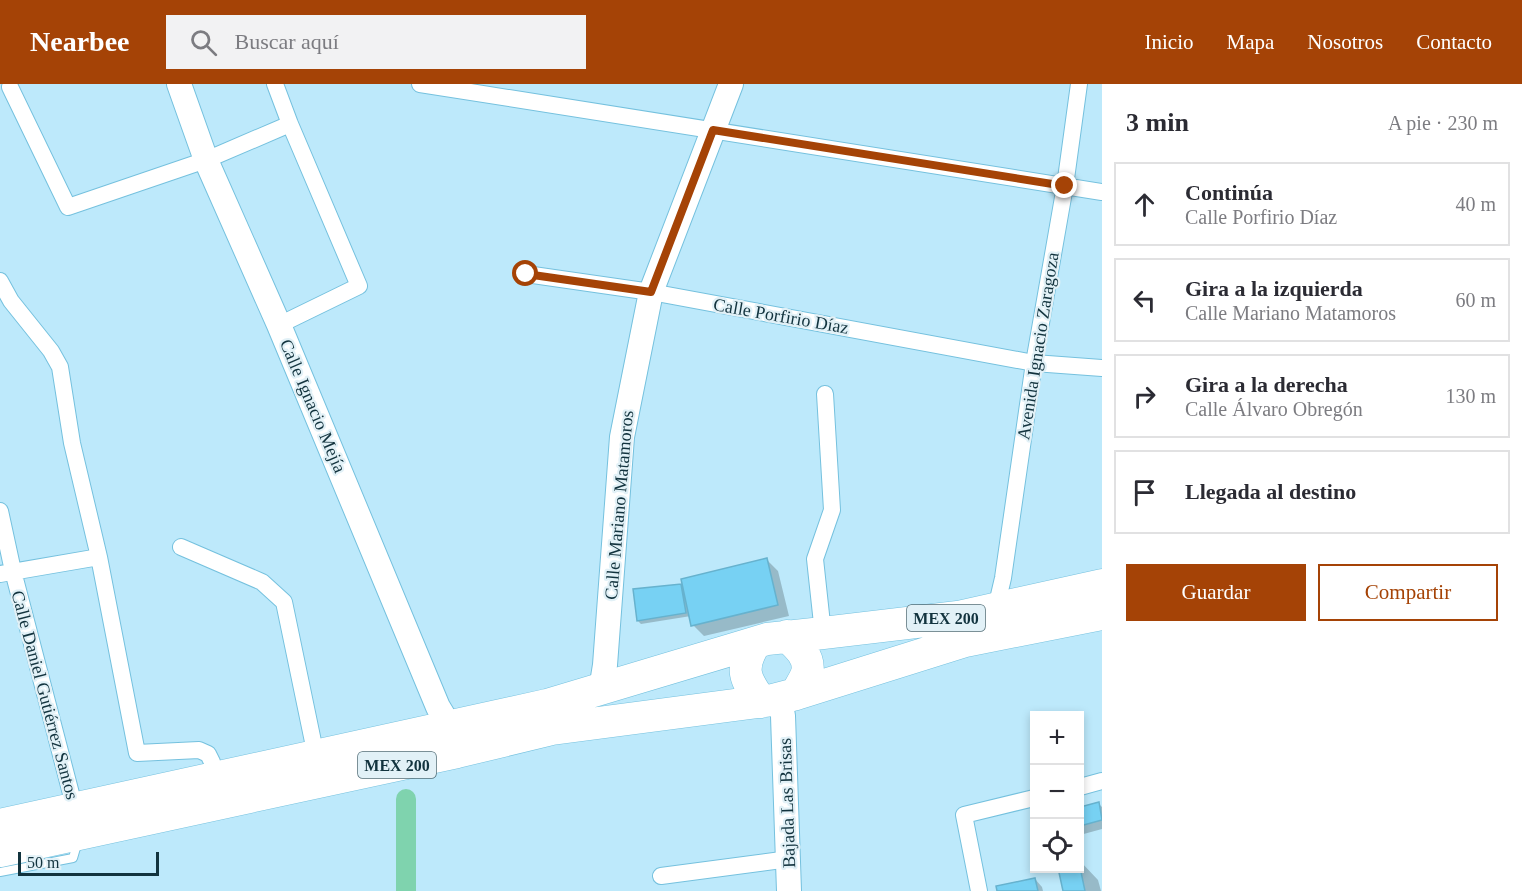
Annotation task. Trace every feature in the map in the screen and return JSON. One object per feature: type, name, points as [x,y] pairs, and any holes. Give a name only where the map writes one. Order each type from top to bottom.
[{"type":"highway","name":"MEX 200","points":[[0,851],[78,821],[214,778],[547,705],[767,639],[958,617],[996,608],[1101,608]]},
{"type":"highway","name":"MEX 200","points":[[0,825],[78,821],[457,752],[552,729],[780,703],[964,641],[1101,608]]},
{"type":"highway","points":[[755,643],[746,662],[745,673],[748,684],[780,703],[808,672],[807,661],[802,651],[787,636]]},
{"type":"street","name":"Calle Ignacio Mejía","points":[[179,84],[206,160],[279,325],[438,707],[450,727]]},
{"type":"street","points":[[275,84],[359,286],[279,325]]},
{"type":"street","points":[[420,84],[1102,192]]},
{"type":"street","name":"Calle Mariano Matamoros","points":[[601,690],[606,665],[622,437],[651,292],[731,84]]},
{"type":"street","name":"Avenida Ignacio Zaragoza","points":[[996,608],[1003,578],[1034,363],[1065,186],[1079,84]]},
{"type":"street","points":[[10,87],[68,207],[206,160],[290,124]]},
{"type":"street","name":"Calle Porfirio Díaz","points":[[526,274],[651,292],[1034,363],[1102,368]]},
{"type":"street","points":[[0,282],[11,301],[51,351],[60,368],[72,443],[99,557],[137,753],[199,750],[208,754],[212,762],[214,778]]},
{"type":"street","points":[[823,633],[815,559],[831,510],[825,394]]},
{"type":"street","name":"Calle Daniel Gutiérrez Santos","points":[[0,511],[6,572],[78,821]]},
{"type":"street","points":[[181,547],[262,582],[284,603],[316,756]]},
{"type":"street","points":[[6,572],[99,557]]},
{"type":"street","name":"Bajada Las Brisas","points":[[780,703],[789,891]]},
{"type":"street","points":[[1084,786],[1102,781]]},
{"type":"street","points":[[979,891],[964,815],[1030,799]]},
{"type":"street","points":[[661,876],[789,859]]},
{"type":"lane","points":[[0,872],[73,858],[78,821]]},
{"type":"building","points":[[767,558],[778,605],[691,626],[681,579]]},
{"type":"building","points":[[681,584],[686,613],[637,621],[633,589]]},
{"type":"building","points":[[1099,802],[1102,820],[1084,825],[1084,806]]},
{"type":"building","points":[[1059,873],[1081,873],[1085,891],[1063,891]]},
{"type":"building","points":[[1035,878],[1038,891],[997,891],[996,886]]},
{"type":"waterway","points":[[406,799],[406,891]]},
{"type":"route","points":[[526,274],[651,292],[713,130],[1065,186]]}]
